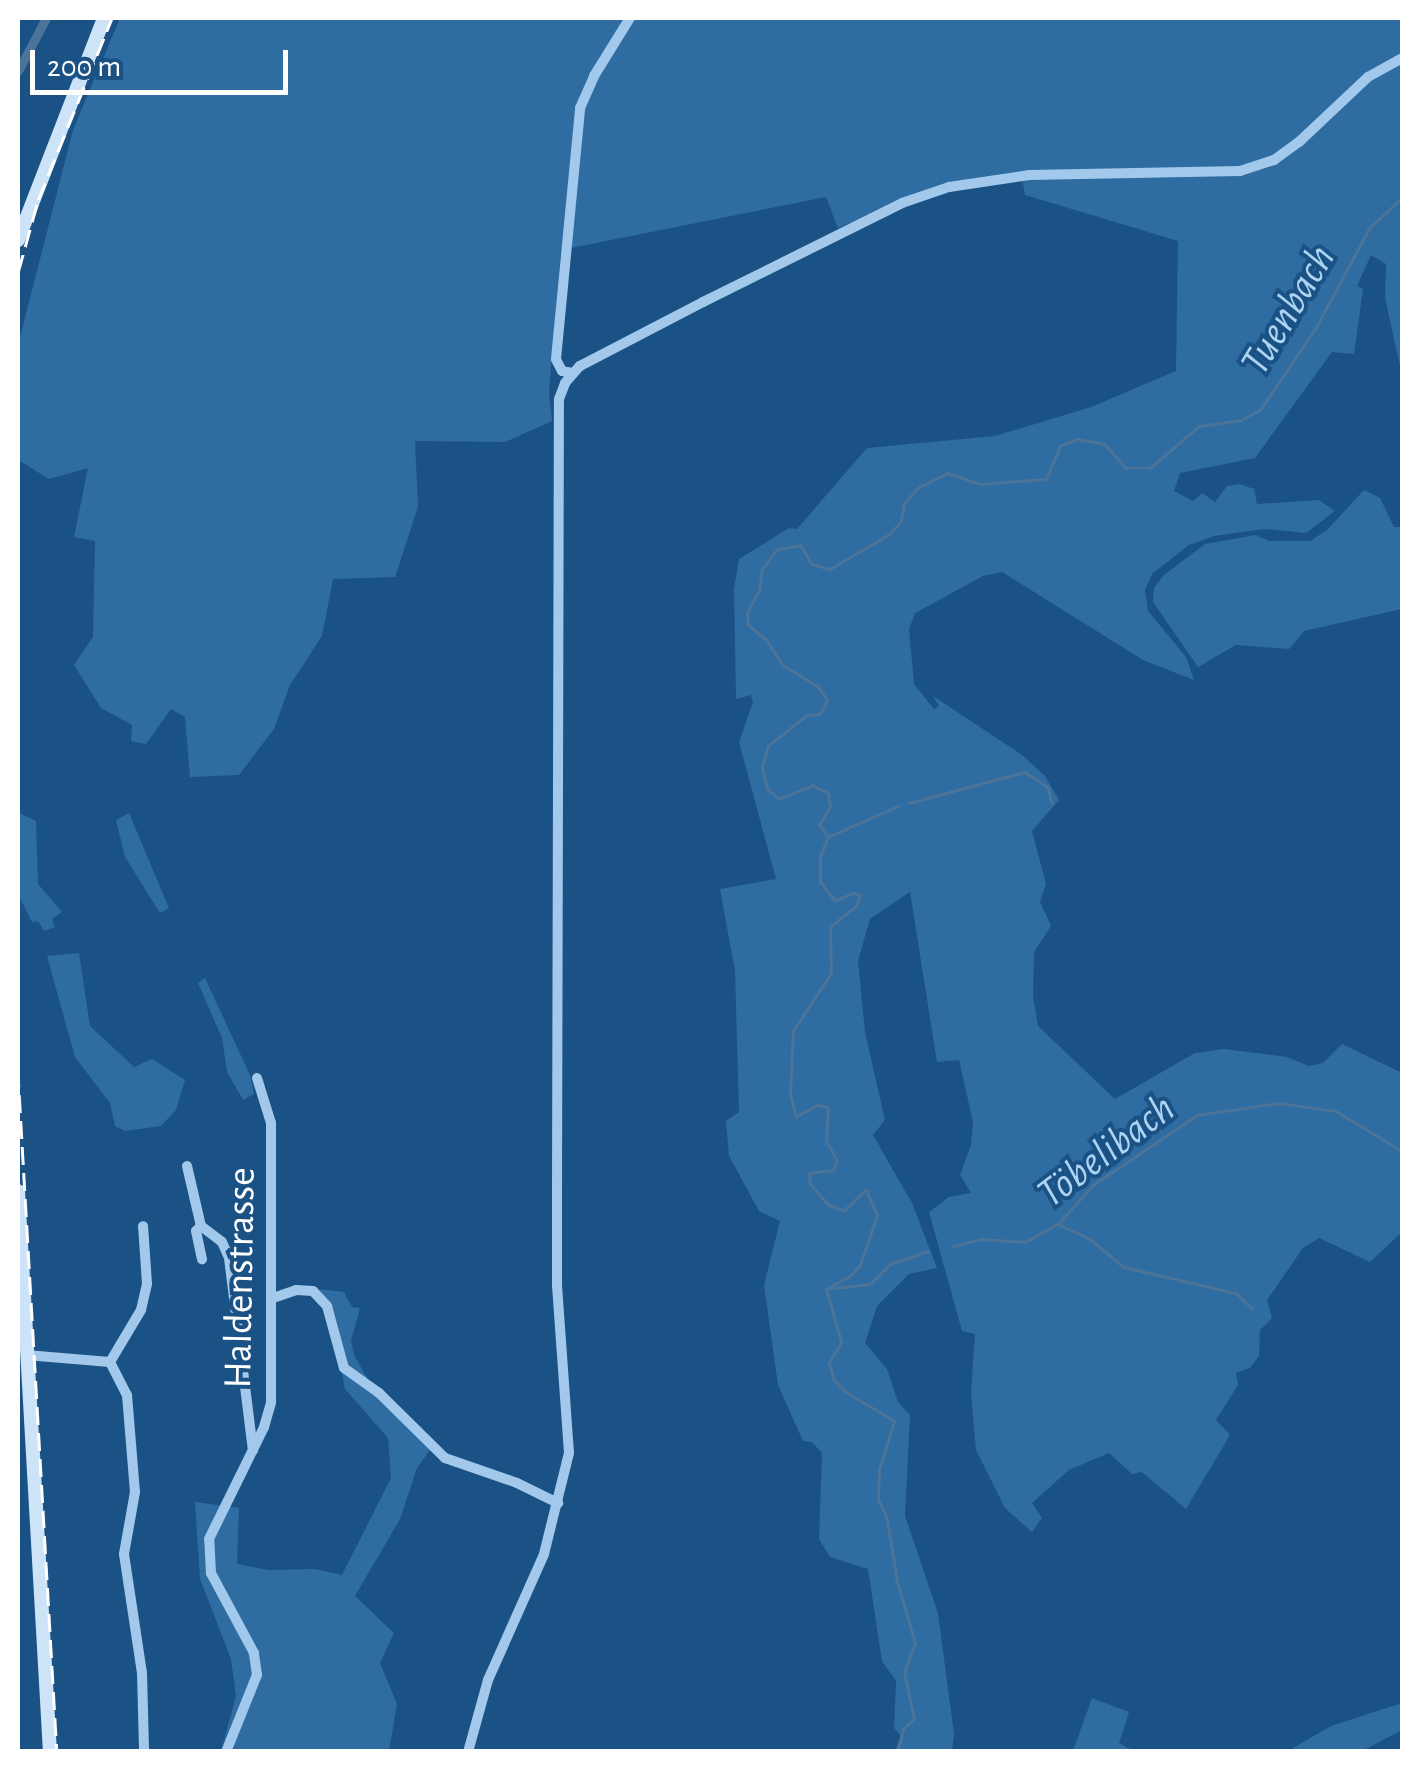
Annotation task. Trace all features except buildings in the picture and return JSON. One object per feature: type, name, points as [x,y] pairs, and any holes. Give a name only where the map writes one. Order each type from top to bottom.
[{"type":"main road","points":[[18,240],[104,18]]},
{"type":"main road","points":[[18,1191],[50,1752]]},
{"type":"street","points":[[573,373],[562,370],[556,359],[580,108],[594,76],[630,18]]},
{"type":"street","points":[[468,1752],[488,1680],[528,1595],[558,1504],[568,1453],[557,1248],[559,398],[573,373],[703,302],[902,202],[949,187],[1029,175],[1240,171],[1274,160],[1299,142],[1353,89],[1402,58]]},
{"type":"street","name":"Haldenstrasse","points":[[226,1752],[257,1675],[254,1653],[211,1573],[210,1539],[253,1452],[271,1402],[272,1123],[257,1078]]},
{"type":"street","points":[[187,1166],[200,1226],[222,1242],[229,1258],[253,1452]]},
{"type":"street","points":[[110,1362],[141,1310],[147,1284],[143,1226]]},
{"type":"street","points":[[200,1226],[196,1231],[202,1260]]},
{"type":"street","points":[[273,1298],[296,1290],[313,1292],[326,1306],[344,1368],[379,1394],[446,1458],[517,1483],[558,1504]]},
{"type":"street","points":[[26,1356],[110,1362]]},
{"type":"street","points":[[110,1362],[126,1394],[136,1492],[124,1554],[142,1674],[144,1752]]},
{"type":"shaded area","points":[[120,18],[1402,18],[1402,375],[1385,298],[1386,264],[1371,255],[1357,286],[1363,289],[1354,354],[1332,352],[1255,458],[1180,473],[1174,491],[1193,501],[1202,493],[1215,502],[1227,486],[1239,484],[1254,489],[1257,504],[1319,500],[1335,511],[1306,533],[1264,529],[1214,536],[1189,545],[1152,574],[1145,590],[1148,611],[1186,657],[1194,680],[1143,660],[1002,572],[983,576],[915,613],[909,629],[914,684],[934,709],[939,706],[933,696],[1022,755],[1045,776],[1059,800],[1032,831],[1046,884],[1040,902],[1051,926],[1034,952],[1033,996],[1038,1026],[1115,1099],[1195,1053],[1224,1049],[1287,1057],[1309,1066],[1323,1063],[1342,1044],[1402,1073],[1402,1232],[1370,1262],[1319,1238],[1303,1248],[1267,1300],[1272,1318],[1260,1330],[1259,1356],[1250,1368],[1236,1373],[1238,1385],[1216,1420],[1230,1435],[1186,1509],[1142,1472],[1132,1474],[1109,1453],[1069,1470],[1032,1503],[1042,1518],[1032,1532],[1005,1508],[976,1450],[971,1393],[975,1334],[962,1331],[929,1212],[949,1197],[971,1193],[960,1175],[971,1145],[973,1122],[959,1060],[937,1062],[910,892],[870,919],[858,961],[865,1032],[885,1120],[873,1135],[912,1203],[937,1268],[909,1274],[877,1306],[865,1343],[887,1369],[898,1402],[910,1415],[905,1516],[938,1613],[954,1734],[952,1751],[895,1751],[901,1736],[894,1728],[896,1681],[882,1661],[868,1569],[830,1557],[819,1539],[822,1453],[812,1442],[803,1441],[778,1385],[764,1285],[780,1221],[759,1211],[729,1156],[726,1121],[739,1112],[735,971],[720,889],[776,879],[739,742],[753,702],[751,695],[736,699],[734,589],[739,559],[789,528],[797,529],[867,448],[995,436],[1091,407],[1176,371],[1178,241],[1025,195],[1021,172],[931,189],[838,228],[826,197],[561,250],[549,391],[552,421],[505,442],[415,441],[418,507],[395,577],[333,579],[322,636],[290,685],[274,729],[239,775],[190,777],[185,717],[171,709],[146,744],[131,741],[132,725],[101,708],[74,665],[93,637],[95,541],[74,537],[88,468],[49,479],[20,461],[18,345],[73,130]]},
{"type":"shaded area","points":[[1364,490],[1380,498],[1394,527],[1402,527],[1402,609],[1304,631],[1289,649],[1236,645],[1198,667],[1153,602],[1154,588],[1164,575],[1205,544],[1256,535],[1269,541],[1310,541],[1327,530]]},
{"type":"shaded area","points":[[19,813],[36,821],[38,884],[62,912],[52,919],[55,927],[44,931],[38,921],[32,922],[18,894]]},
{"type":"shaded area","points":[[129,813],[169,908],[160,913],[125,857],[116,820]]},
{"type":"shaded area","points":[[79,953],[90,1026],[134,1067],[152,1059],[185,1080],[176,1110],[161,1126],[125,1131],[115,1126],[110,1103],[75,1057],[47,956]]},
{"type":"shaded area","points":[[205,978],[250,1075],[254,1094],[243,1100],[227,1072],[222,1038],[198,983]]},
{"type":"shaded area","points":[[319,1289],[344,1292],[352,1307],[360,1308],[351,1341],[355,1357],[370,1383],[430,1450],[417,1468],[400,1519],[355,1596],[394,1633],[380,1663],[397,1704],[389,1751],[221,1751],[236,1696],[231,1659],[200,1579],[195,1502],[239,1508],[237,1564],[269,1570],[315,1569],[342,1575],[391,1478],[388,1438],[345,1389],[329,1305]]},
{"type":"shaded area","points":[[1092,1698],[1129,1712],[1119,1743],[1134,1751],[1073,1751]]},
{"type":"shaded area","points":[[1402,1703],[1402,1730],[1362,1751],[1288,1751],[1331,1726]]},
{"type":"waterway","points":[[18,71],[46,18]]},
{"type":"waterway","name":"Tuenbach","points":[[897,1752],[903,1729],[914,1719],[904,1672],[915,1643],[897,1582],[887,1519],[878,1500],[879,1470],[894,1421],[845,1392],[833,1379],[829,1363],[841,1342],[826,1289],[849,1277],[860,1265],[877,1215],[866,1190],[844,1211],[828,1205],[810,1184],[809,1173],[833,1170],[837,1161],[826,1141],[828,1108],[818,1105],[796,1117],[790,1094],[793,1031],[831,973],[830,927],[856,906],[860,896],[854,893],[835,901],[820,882],[820,856],[828,837],[819,825],[830,807],[828,793],[813,786],[779,799],[767,789],[762,767],[768,746],[807,715],[820,714],[827,700],[818,687],[782,665],[767,641],[748,625],[747,613],[759,590],[762,569],[777,549],[801,545],[812,564],[830,569],[890,534],[901,521],[904,503],[919,487],[948,473],[980,484],[1046,479],[1060,446],[1077,439],[1105,444],[1126,468],[1150,468],[1199,426],[1241,420],[1260,410],[1315,329],[1370,227],[1402,198]]},
{"type":"waterway","points":[[909,803],[1025,772],[1048,787],[1052,803]]},
{"type":"waterway","points":[[828,837],[898,806]]},
{"type":"waterway","name":"Töbelibach","points":[[953,1246],[982,1239],[1025,1242],[1058,1224],[1093,1185],[1197,1115],[1279,1103],[1336,1111],[1402,1151]]},
{"type":"waterway","points":[[1058,1224],[1090,1239],[1124,1267],[1236,1293],[1252,1308]]},
{"type":"waterway","name":"Töbelibach","points":[[826,1289],[870,1284],[890,1264],[928,1251]]},
{"type":"railway","points":[[18,272],[38,200],[112,18]]},
{"type":"railway","points":[[18,1069],[57,1752]]}]
